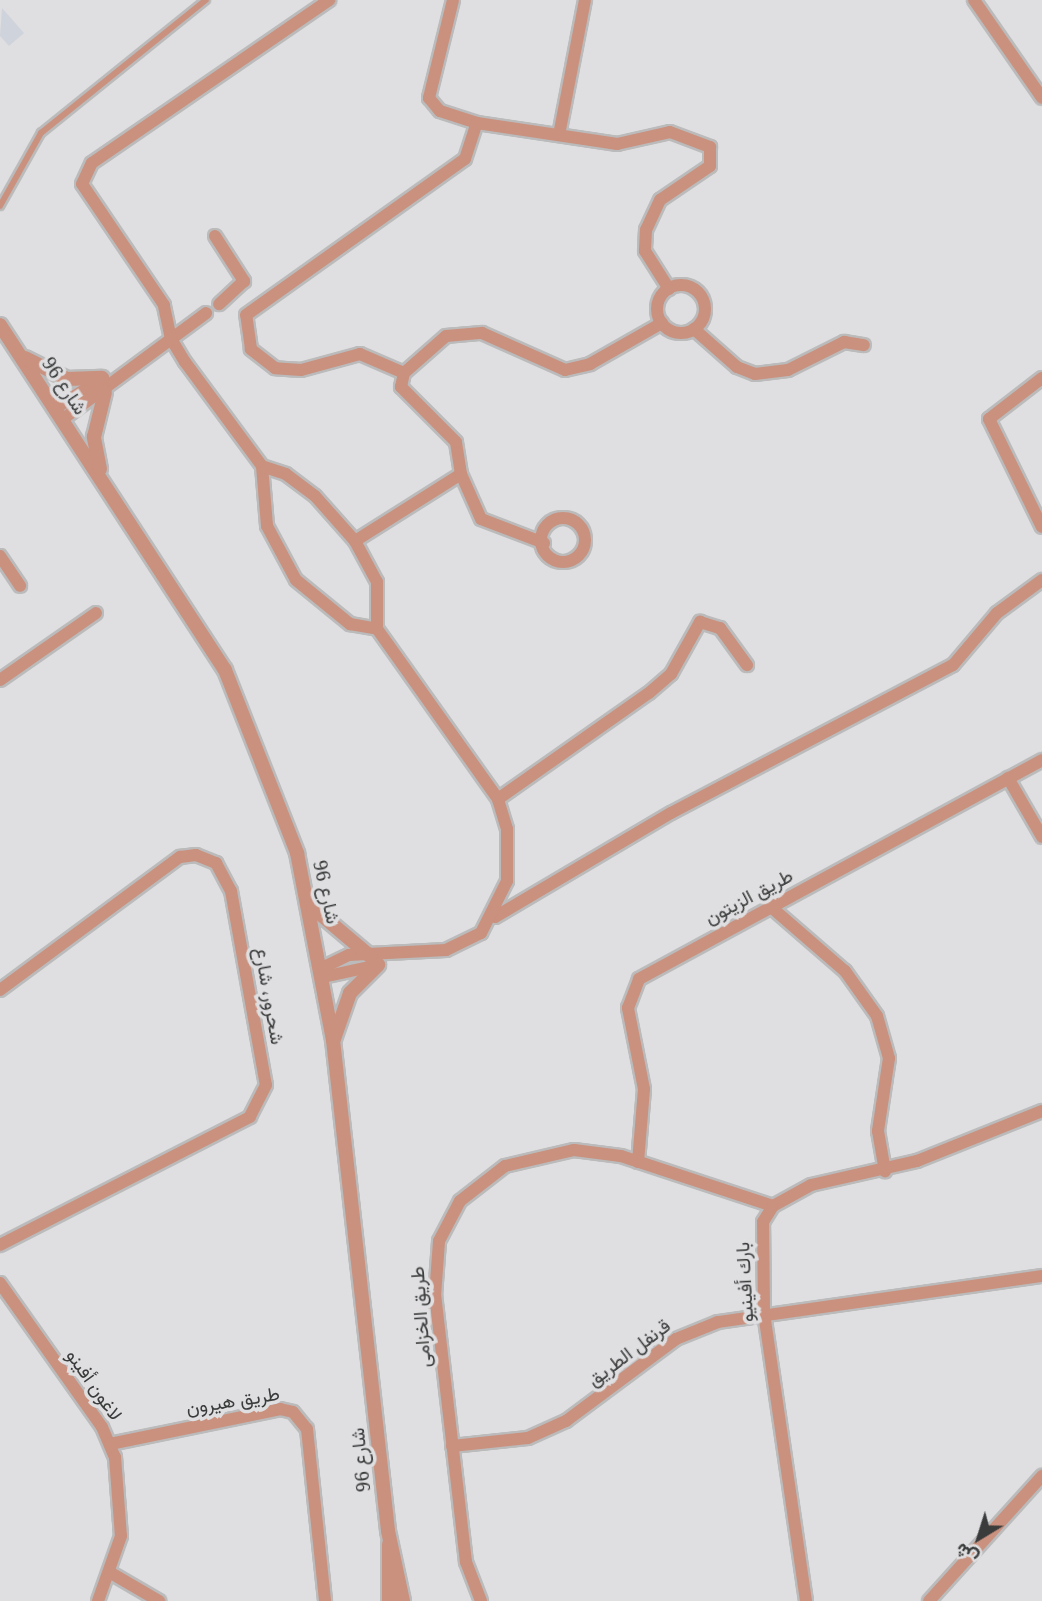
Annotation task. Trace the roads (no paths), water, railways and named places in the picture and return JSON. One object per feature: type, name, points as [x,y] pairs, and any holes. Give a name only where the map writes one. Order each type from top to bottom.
[{"type":"street","points":[[330,0],[84,172],[84,195],[164,305],[170,339],[262,466],[267,526],[296,580],[350,624],[376,629]]},
{"type":"street","points":[[453,0],[429,98],[440,111],[477,124],[617,144],[670,132],[710,147],[710,166],[660,200],[646,230],[645,251],[669,289]]},
{"type":"street","points":[[559,135],[585,0]]},
{"type":"street","points":[[974,0],[1042,98]]},
{"type":"street","points":[[404,373],[359,354],[301,370],[275,368],[251,349],[246,315],[465,159],[477,124]]},
{"type":"street","points":[[215,236],[244,281],[219,304]]},
{"type":"street","points":[[694,329],[705,311],[702,297],[683,285],[669,289],[658,304],[662,323],[677,332],[694,329],[755,374],[788,370],[845,342],[864,345]]},
{"type":"street","points":[[59,414],[124,373],[206,313]]},
{"type":"street","points":[[544,543],[481,519],[461,474],[448,427],[410,399],[401,387],[404,373],[428,346],[454,335],[482,333],[565,370],[590,364],[662,323]]},
{"type":"street","name":"شارع 96","points":[[0,326],[102,477],[225,670],[280,800],[311,906],[323,972],[390,1543],[403,1601]]},
{"type":"street","points":[[20,354],[67,379],[104,385]]},
{"type":"street","points":[[1042,378],[989,419],[1042,527]]},
{"type":"street","points":[[102,477],[94,437],[104,385]]},
{"type":"street","points":[[262,466],[286,474],[315,496],[355,541],[377,582],[376,629],[498,799],[509,853],[495,917]]},
{"type":"street","points":[[355,541],[461,474]]},
{"type":"street","points":[[0,556],[20,586]]},
{"type":"street","points":[[323,972],[464,943],[495,917],[671,813],[953,665],[997,613],[1042,580]]},
{"type":"street","points":[[0,680],[96,613]]},
{"type":"street","points":[[498,799],[649,693],[671,674],[700,622],[720,628],[747,665]]},
{"type":"street","name":"طريق الزيتون","points":[[638,1162],[643,1089],[629,1022],[631,994],[654,968],[1042,760]]},
{"type":"street","points":[[1008,778],[1042,837]]},
{"type":"street","name":"شحرور، شارع","points":[[0,990],[180,857],[196,855],[216,863],[231,891],[266,1085],[250,1117],[0,1245]]},
{"type":"street","points":[[311,906],[374,960]]},
{"type":"street","points":[[771,907],[845,971],[877,1016],[889,1058],[878,1131],[886,1171]]},
{"type":"street","points":[[323,972],[349,955],[374,960]]},
{"type":"street","points":[[333,1040],[350,993],[374,960]]},
{"type":"street","points":[[774,1206],[811,1185],[886,1171],[1042,1111]]},
{"type":"street","name":"طريق الخزامى","points":[[481,1601],[466,1562],[434,1274],[452,1212],[488,1175],[540,1154],[590,1151],[638,1162],[774,1206]]},
{"type":"street","name":"بارك أفينيو","points":[[774,1206],[761,1241],[764,1313],[806,1601]]},
{"type":"street","name":"قرنفل الطريق","points":[[452,1446],[528,1438],[593,1404],[676,1339],[764,1313],[1042,1276]]},
{"type":"street","name":"لاغون أفينو","points":[[0,1283],[3,1298],[110,1444],[123,1505],[111,1573],[98,1601]]},
{"type":"street","name":"طريق هيرون","points":[[110,1444],[280,1409],[293,1412],[307,1429],[325,1601]]},
{"type":"street","points":[[929,1601],[1042,1476]]},
{"type":"street","name":"شارع 96","points":[[389,1601],[390,1543]]},
{"type":"street","points":[[111,1573],[159,1601]]},
{"type":"lane","points":[[0,206],[41,133],[206,0]]}]
